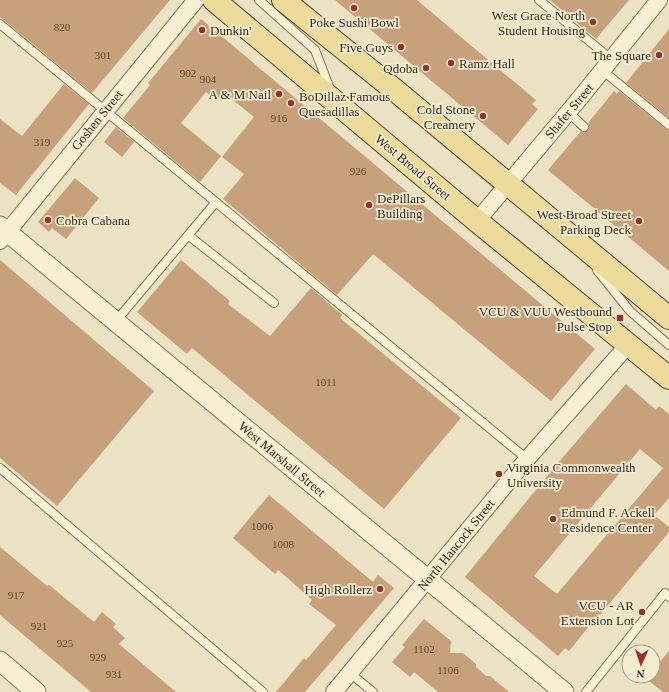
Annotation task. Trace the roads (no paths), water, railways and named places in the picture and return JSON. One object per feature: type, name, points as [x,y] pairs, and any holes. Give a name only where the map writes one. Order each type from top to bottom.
[{"type":"main road","name":"West Broad Street","points":[[214,0],[477,221],[669,378]]},
{"type":"main road","points":[[283,0],[396,91],[669,318]]},
{"type":"street","name":"Goshen Street","points":[[2,233],[196,0]]},
{"type":"street","name":"Shafer Street","points":[[477,221],[659,0]]},
{"type":"street","name":"West Marshall Street","points":[[2,233],[116,321],[564,692]]},
{"type":"street","name":"North Hancock Street","points":[[334,692],[527,459],[628,345]]},
{"type":"street","points":[[0,661],[36,692]]},
{"type":"lane","points":[[259,0],[315,50],[334,101]]},
{"type":"lane","points":[[539,0],[669,125]]},
{"type":"lane","points":[[0,24],[527,459]]},
{"type":"lane","points":[[568,112],[584,127]]},
{"type":"lane","points":[[116,321],[216,202]]},
{"type":"lane","points":[[188,235],[274,303]]},
{"type":"lane","points":[[572,238],[630,311],[669,345]]},
{"type":"lane","points":[[0,468],[263,692]]},
{"type":"lane","points":[[586,692],[665,593],[669,597]]},
{"type":"lane","points":[[350,673],[373,692]]},
{"type":"place","name":"Poke Sushi Bowl","points":[[354,8]]},
{"type":"place","name":"West Grace North Student Housing","points":[[593,22]]},
{"type":"place","name":"Dunkin'","points":[[202,30]]},
{"type":"place","name":"Five Guys","points":[[401,47]]},
{"type":"place","name":"The Square","points":[[659,55]]},
{"type":"place","name":"Ramz Hall","points":[[451,63]]},
{"type":"place","name":"Qdoba","points":[[426,68]]},
{"type":"place","name":"A & M Nail","points":[[279,94]]},
{"type":"place","name":"BoDillaz Famous Quesadillas","points":[[291,103]]},
{"type":"place","name":"Cold Stone Creamery","points":[[483,116]]},
{"type":"place","name":"DePillars Building","points":[[369,205]]},
{"type":"place","name":"Cobra Cabana","points":[[48,220]]},
{"type":"place","name":"West Broad Street Parking Deck","points":[[639,221]]},
{"type":"place","name":"VCU & VUU Westbound Pulse Stop","points":[[620,318]]},
{"type":"place","name":"Virginia Commonwealth University","points":[[499,474]]},
{"type":"place","name":"Edmund F. Ackell Residence Center","points":[[553,519]]},
{"type":"place","name":"High Rollerz","points":[[380,589]]},
{"type":"place","name":"VCU - AR Extension Lot","points":[[642,612]]}]
